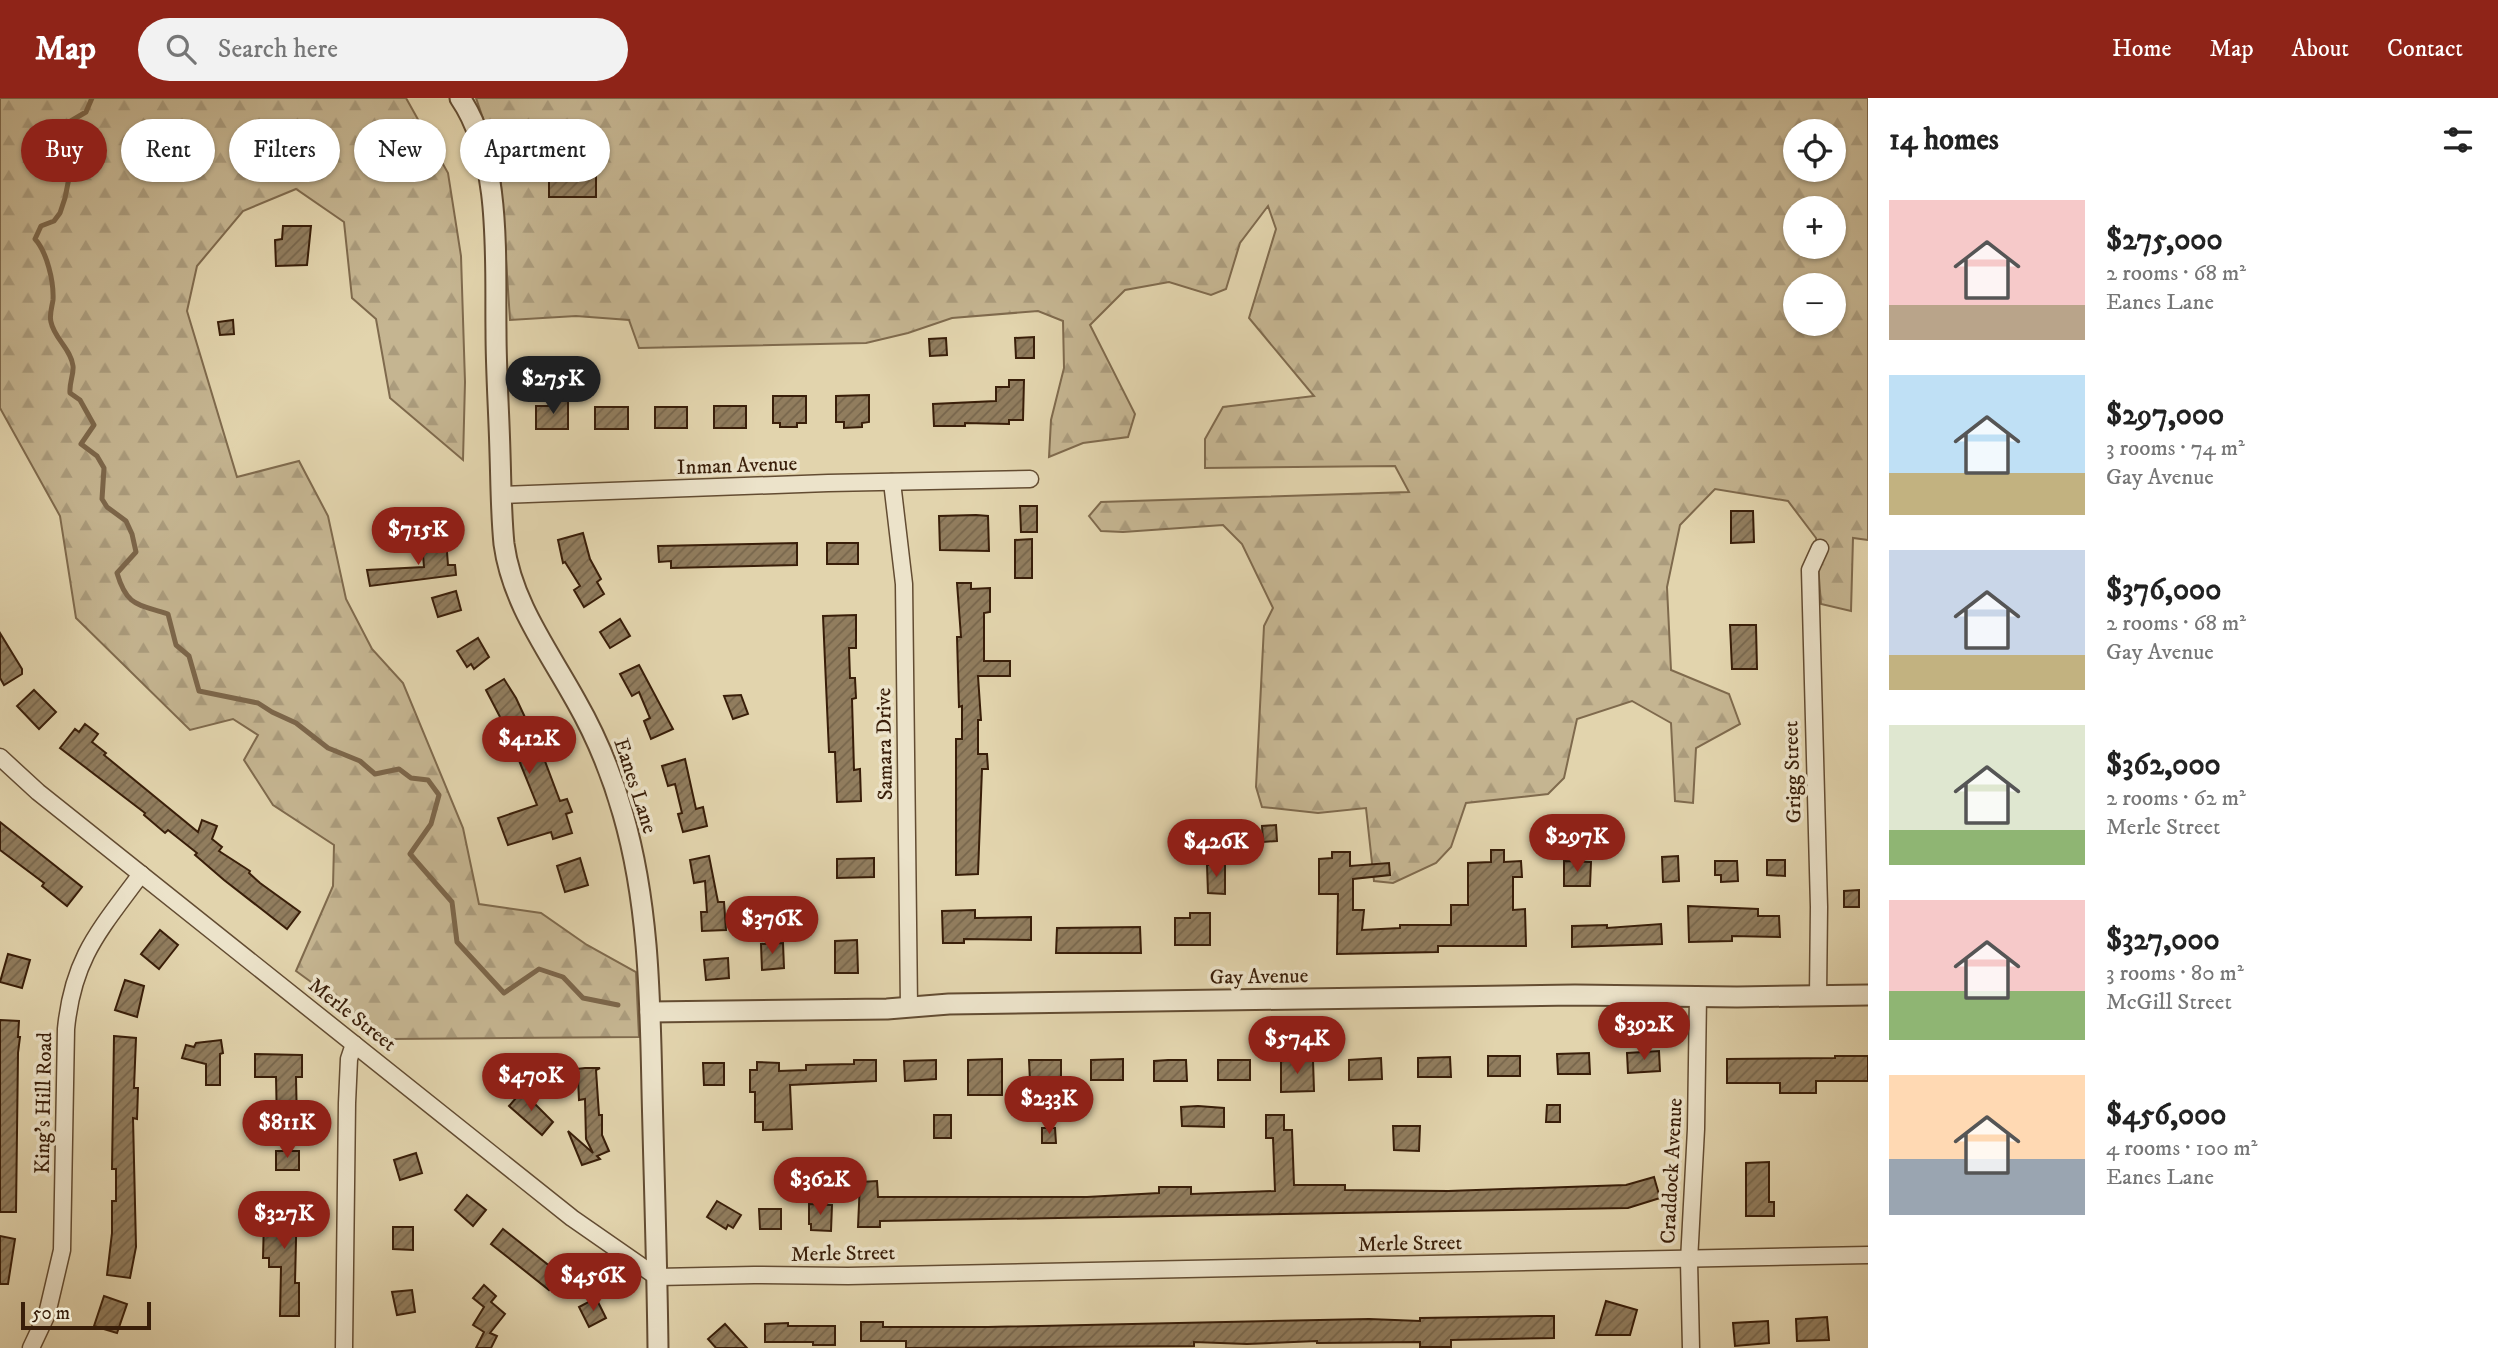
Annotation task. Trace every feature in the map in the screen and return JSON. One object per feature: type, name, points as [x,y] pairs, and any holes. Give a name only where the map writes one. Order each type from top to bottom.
[{"type":"street","name":"Eanes Lane","points":[[460,98],[470,112],[484,150],[495,230],[504,542],[512,581],[526,614],[596,740],[624,816],[636,870],[646,941],[650,1012],[658,1348]]},
{"type":"street","name":"Inman Avenue","points":[[502,495],[1030,480]]},
{"type":"street","name":"Samara Drive","points":[[892,482],[904,584],[909,1007]]},
{"type":"street","name":"Grigg Street","points":[[1818,996],[1810,570],[1820,548]]},
{"type":"street","name":"Merle Street","points":[[0,757],[38,792],[454,1121],[572,1218],[657,1277],[1689,1261],[1758,1256],[1868,1255]]},
{"type":"street","name":"King's Hill Road","points":[[31,1348],[47,1314],[62,1250],[66,1029],[69,998],[85,952],[141,874]]},
{"type":"street","name":"Gay Avenue","points":[[650,1012],[949,1004],[1480,996],[1868,995]]},
{"type":"street","name":"Craddock Avenue","points":[[1691,1348],[1689,1261],[1696,1129],[1698,996]]},
{"type":"street","points":[[344,1348],[346,1103],[349,1059],[354,1044]]},
{"type":"green space","points":[[0,98],[406,98],[418,119],[354,119],[354,182],[446,182],[446,169],[448,173],[461,256],[465,382],[463,460],[390,398],[376,319],[352,298],[344,222],[296,189],[243,211],[197,266],[187,311],[237,477],[299,461],[328,516],[346,599],[372,649],[403,683],[463,828],[479,904],[541,913],[587,945],[636,972],[639,1037],[389,1039],[296,971],[333,886],[334,845],[273,805],[244,760],[258,735],[233,719],[190,730],[76,618],[60,516],[0,408]]},
{"type":"green space","points":[[476,98],[1868,98],[1868,540],[1853,538],[1851,611],[1821,604],[1816,538],[1788,501],[1715,489],[1680,525],[1667,587],[1671,670],[1729,694],[1740,724],[1696,748],[1693,803],[1675,801],[1671,723],[1632,701],[1577,719],[1564,778],[1548,794],[1466,803],[1451,847],[1436,863],[1393,883],[1374,881],[1366,808],[1318,813],[1262,807],[1256,787],[1264,626],[1273,608],[1242,544],[1223,525],[1101,531],[1089,516],[1101,502],[1409,492],[1395,466],[1205,468],[1205,439],[1223,407],[1314,396],[1249,318],[1276,229],[1268,206],[1240,243],[1226,289],[1211,295],[1169,282],[1125,290],[1090,325],[1135,414],[1128,437],[1083,443],[1049,457],[1051,420],[1064,368],[1063,321],[1038,311],[952,318],[908,333],[866,343],[639,348],[629,320],[576,316],[510,320],[501,182],[610,182],[610,119],[483,119]]},
{"type":"building","points":[[549,182],[596,182],[596,197],[549,197]]},
{"type":"building","points":[[283,226],[311,226],[307,265],[276,266],[275,240],[282,239]]},
{"type":"building","points":[[233,320],[234,334],[220,335],[218,322]]},
{"type":"building","points":[[1034,337],[1034,358],[1016,358],[1015,338]]},
{"type":"building","points":[[946,338],[947,355],[930,356],[929,339]]},
{"type":"building","points":[[566,369],[581,369],[580,386],[566,386]]},
{"type":"building","points":[[1009,380],[1024,380],[1023,420],[1009,420],[1009,424],[965,423],[965,426],[934,426],[933,404],[996,401],[996,387],[1009,387]]},
{"type":"building","points":[[869,395],[869,422],[862,423],[862,427],[844,428],[844,422],[836,422],[836,396]]},
{"type":"building","points":[[773,396],[806,396],[806,423],[797,423],[797,427],[780,427],[780,423],[773,423]]},
{"type":"building","points":[[554,399],[568,399],[568,429],[536,429],[536,406],[554,406]]},
{"type":"building","points":[[714,406],[746,406],[746,428],[714,428]]},
{"type":"building","points":[[595,407],[628,407],[628,429],[595,429]]},
{"type":"building","points":[[655,407],[687,407],[687,428],[655,428]]},
{"type":"building","points":[[1020,506],[1037,506],[1037,532],[1021,532]]},
{"type":"building","points":[[1731,511],[1753,511],[1754,542],[1731,543]]},
{"type":"building","points":[[939,516],[988,516],[989,551],[940,550]]},
{"type":"building","points":[[583,533],[590,559],[601,579],[597,582],[604,594],[584,607],[574,590],[580,586],[565,562],[563,563],[558,540]]},
{"type":"building","points":[[446,539],[448,565],[455,565],[456,575],[370,586],[367,570],[424,567],[422,542]]},
{"type":"building","points":[[1032,539],[1032,578],[1015,578],[1015,540]]},
{"type":"building","points":[[797,543],[797,565],[671,568],[671,561],[659,562],[658,546]]},
{"type":"building","points":[[827,543],[858,543],[858,564],[827,564]]},
{"type":"building","points":[[957,583],[971,583],[971,589],[990,588],[990,612],[984,613],[984,661],[1010,661],[1010,676],[978,676],[981,720],[978,720],[978,754],[987,754],[988,769],[982,769],[978,874],[956,875],[956,739],[962,739],[957,637],[961,637]]},
{"type":"building","points":[[456,591],[461,610],[438,617],[432,598]]},
{"type":"building","points":[[856,615],[856,648],[849,648],[850,678],[855,678],[856,698],[852,699],[854,770],[860,769],[861,801],[837,802],[835,752],[829,752],[823,616]]},
{"type":"building","points":[[620,619],[630,636],[610,648],[600,632]]},
{"type":"building","points":[[1730,625],[1756,625],[1757,669],[1732,669]]},
{"type":"building","points":[[0,633],[22,669],[22,674],[4,685],[0,678]]},
{"type":"building","points":[[478,638],[489,657],[474,669],[471,664],[467,667],[457,651]]},
{"type":"building","points":[[639,665],[673,729],[651,739],[644,721],[650,718],[639,692],[632,696],[620,674]]},
{"type":"building","points":[[504,679],[516,698],[543,756],[560,801],[567,799],[572,812],[566,814],[572,833],[553,839],[551,832],[508,845],[498,818],[537,805],[516,753],[514,754],[507,741],[511,738],[486,690]]},
{"type":"building","points":[[34,690],[56,712],[39,729],[17,706]]},
{"type":"building","points":[[741,695],[748,714],[733,719],[724,696]]},
{"type":"building","points":[[85,724],[98,734],[92,742],[106,753],[104,755],[198,832],[202,820],[217,826],[212,839],[222,847],[219,851],[250,871],[260,883],[300,912],[287,929],[224,880],[195,855],[197,853],[168,830],[165,833],[144,815],[145,813],[60,748],[75,729],[79,732]]},
{"type":"building","points":[[685,759],[696,809],[703,807],[707,826],[683,832],[678,814],[682,813],[675,784],[668,786],[662,766]]},
{"type":"building","points":[[0,822],[82,887],[67,906],[42,886],[44,883],[0,850]]},
{"type":"building","points":[[1276,825],[1277,841],[1263,842],[1262,826]]},
{"type":"building","points":[[1491,850],[1504,850],[1504,862],[1521,861],[1522,877],[1513,877],[1513,910],[1525,909],[1526,946],[1438,946],[1438,952],[1337,954],[1338,894],[1319,894],[1319,859],[1332,858],[1332,852],[1350,852],[1350,866],[1389,863],[1390,875],[1353,879],[1353,910],[1364,910],[1362,930],[1400,928],[1400,925],[1451,925],[1451,905],[1468,905],[1468,863],[1491,862]]},
{"type":"building","points":[[709,856],[718,902],[724,902],[726,930],[702,931],[701,912],[707,912],[705,881],[694,883],[690,860]]},
{"type":"building","points":[[1678,856],[1679,881],[1663,882],[1662,857]]},
{"type":"building","points":[[580,858],[588,885],[565,892],[557,866]]},
{"type":"building","points":[[874,858],[874,877],[837,878],[837,859]]},
{"type":"building","points":[[1767,860],[1785,860],[1785,876],[1767,875]]},
{"type":"building","points":[[1564,861],[1591,862],[1590,886],[1564,886]]},
{"type":"building","points":[[1715,861],[1737,861],[1738,881],[1721,882],[1721,875],[1715,875]]},
{"type":"building","points":[[1207,865],[1225,865],[1225,894],[1208,893]]},
{"type":"building","points":[[1859,890],[1859,907],[1844,907],[1844,891]]},
{"type":"building","points":[[1688,906],[1758,909],[1758,916],[1779,916],[1780,937],[1732,936],[1732,941],[1689,942]]},
{"type":"building","points":[[975,910],[975,918],[1031,917],[1031,940],[964,939],[964,943],[943,943],[942,911]]},
{"type":"building","points":[[1190,913],[1210,913],[1210,945],[1175,945],[1175,918],[1190,918]]},
{"type":"building","points":[[1661,924],[1662,944],[1572,947],[1572,926],[1607,925],[1607,928]]},
{"type":"building","points":[[1140,927],[1141,953],[1056,953],[1057,928]]},
{"type":"building","points":[[160,930],[178,945],[159,969],[141,954]]},
{"type":"building","points":[[857,940],[858,973],[835,973],[835,941]]},
{"type":"building","points":[[783,943],[784,968],[762,970],[761,944]]},
{"type":"building","points":[[8,954],[30,960],[22,988],[0,982]]},
{"type":"building","points":[[728,958],[729,978],[706,980],[704,960]]},
{"type":"building","points":[[125,980],[144,986],[137,1017],[115,1010]]},
{"type":"building","points":[[0,1020],[19,1021],[16,1212],[0,1212]]},
{"type":"building","points":[[114,1036],[136,1038],[134,1088],[138,1088],[137,1119],[133,1118],[136,1247],[130,1278],[107,1275],[112,1233],[112,1201],[116,1201],[116,1169],[112,1169]]},
{"type":"building","points":[[221,1040],[223,1053],[220,1054],[220,1085],[206,1085],[206,1064],[182,1058],[186,1045],[194,1047],[196,1043]]},
{"type":"building","points":[[1659,1051],[1660,1071],[1628,1073],[1627,1053]]},
{"type":"building","points":[[1589,1053],[1590,1074],[1558,1074],[1557,1054]]},
{"type":"building","points":[[255,1054],[302,1055],[302,1077],[296,1077],[297,1124],[277,1125],[276,1077],[255,1077]]},
{"type":"building","points":[[1488,1056],[1520,1056],[1520,1076],[1488,1076]]},
{"type":"building","points":[[1868,1056],[1868,1081],[1816,1081],[1816,1093],[1780,1093],[1780,1083],[1727,1083],[1727,1059]]},
{"type":"building","points":[[1450,1057],[1451,1077],[1418,1077],[1418,1058]]},
{"type":"building","points":[[1381,1058],[1382,1079],[1349,1080],[1349,1060]]},
{"type":"building","points":[[1002,1059],[1002,1095],[968,1095],[968,1060]]},
{"type":"building","points":[[1123,1059],[1123,1080],[1091,1080],[1091,1060]]},
{"type":"building","points":[[854,1060],[876,1060],[876,1081],[790,1085],[792,1129],[763,1130],[763,1122],[755,1122],[755,1092],[750,1092],[750,1070],[757,1070],[757,1062],[779,1063],[779,1071],[806,1070],[806,1065],[854,1064]]},
{"type":"building","points":[[936,1060],[936,1079],[905,1081],[904,1061]]},
{"type":"building","points":[[1029,1060],[1061,1060],[1061,1080],[1030,1081]]},
{"type":"building","points":[[1186,1060],[1187,1081],[1154,1081],[1154,1061]]},
{"type":"building","points":[[1218,1060],[1250,1060],[1250,1080],[1218,1080]]},
{"type":"building","points":[[1281,1060],[1313,1060],[1314,1091],[1281,1092]]},
{"type":"building","points":[[703,1063],[724,1063],[724,1085],[704,1085]]},
{"type":"building","points":[[600,1068],[596,1070],[599,1115],[602,1115],[602,1135],[609,1151],[597,1156],[600,1159],[582,1165],[568,1131],[593,1153],[586,1139],[585,1099],[579,1100],[578,1079],[560,1089],[553,1074]]},
{"type":"building","points":[[522,1091],[553,1122],[542,1135],[509,1106]]},
{"type":"building","points":[[1547,1105],[1560,1105],[1560,1122],[1546,1122]]},
{"type":"building","points":[[1181,1107],[1224,1108],[1224,1127],[1182,1126]]},
{"type":"building","points":[[934,1115],[951,1115],[951,1138],[934,1138]]},
{"type":"building","points":[[1266,1115],[1284,1115],[1284,1130],[1292,1130],[1294,1185],[1345,1185],[1345,1190],[1448,1191],[1626,1185],[1654,1177],[1660,1198],[1628,1208],[880,1221],[880,1227],[858,1227],[860,1182],[877,1181],[878,1197],[1087,1197],[1159,1193],[1159,1187],[1191,1187],[1191,1194],[1275,1191],[1273,1138],[1266,1138]]},
{"type":"building","points":[[1393,1126],[1420,1126],[1419,1151],[1394,1150]]},
{"type":"building","points":[[1042,1128],[1055,1128],[1056,1143],[1042,1143]]},
{"type":"building","points":[[276,1151],[299,1151],[299,1170],[276,1170]]},
{"type":"building","points":[[416,1153],[422,1173],[400,1180],[394,1160]]},
{"type":"building","points":[[1769,1162],[1769,1202],[1774,1202],[1774,1216],[1746,1216],[1746,1163]]},
{"type":"building","points":[[467,1195],[486,1210],[473,1226],[455,1210]]},
{"type":"building","points":[[276,1196],[297,1197],[295,1283],[299,1283],[299,1316],[280,1316],[281,1267],[269,1267],[269,1258],[263,1258],[264,1218],[276,1216]]},
{"type":"building","points":[[717,1201],[741,1215],[733,1228],[728,1225],[726,1229],[707,1217]]},
{"type":"building","points":[[809,1204],[832,1205],[831,1231],[811,1230]]},
{"type":"building","points":[[759,1209],[781,1209],[781,1229],[760,1229]]},
{"type":"building","points":[[393,1227],[413,1227],[413,1250],[393,1249]]},
{"type":"building","points":[[503,1229],[561,1275],[549,1290],[491,1244]]},
{"type":"building","points":[[0,1236],[15,1239],[8,1284],[0,1284]]},
{"type":"building","points":[[484,1285],[496,1296],[491,1302],[505,1314],[490,1333],[497,1336],[491,1348],[476,1348],[484,1332],[473,1325],[484,1307],[473,1298]]},
{"type":"building","points":[[412,1290],[415,1312],[397,1315],[392,1292]]},
{"type":"building","points":[[104,1296],[127,1304],[117,1333],[94,1326]]},
{"type":"building","points":[[596,1298],[606,1318],[589,1327],[579,1307]]},
{"type":"building","points":[[1606,1301],[1637,1310],[1630,1335],[1596,1335]]},
{"type":"building","points":[[1554,1316],[1554,1338],[1451,1340],[1451,1347],[1420,1347],[1420,1342],[1317,1341],[1247,1344],[1194,1342],[1194,1346],[906,1348],[906,1341],[861,1341],[861,1322],[883,1322],[883,1327],[988,1327],[1369,1319],[1420,1321],[1420,1318]]},
{"type":"building","points":[[1827,1317],[1829,1340],[1797,1341],[1796,1319]]},
{"type":"building","points":[[1768,1321],[1769,1343],[1735,1346],[1733,1323]]},
{"type":"building","points":[[788,1323],[788,1326],[835,1326],[835,1345],[765,1342],[765,1324]]},
{"type":"building","points":[[725,1324],[747,1348],[716,1348],[708,1339]]},
{"type":"waterway","points":[[92,98],[86,112],[64,125],[60,142],[64,167],[69,178],[65,198],[60,213],[54,221],[41,226],[35,239],[43,251],[51,276],[53,300],[50,317],[53,328],[72,360],[70,393],[80,400],[94,425],[81,444],[97,456],[104,468],[102,499],[107,507],[126,521],[132,534],[136,552],[117,573],[125,592],[141,606],[168,614],[176,645],[189,656],[199,691],[258,703],[296,723],[328,748],[360,761],[375,774],[399,769],[411,778],[428,780],[439,795],[431,824],[410,854],[452,902],[457,942],[504,993],[539,969],[563,977],[583,998],[618,1005]]}]
